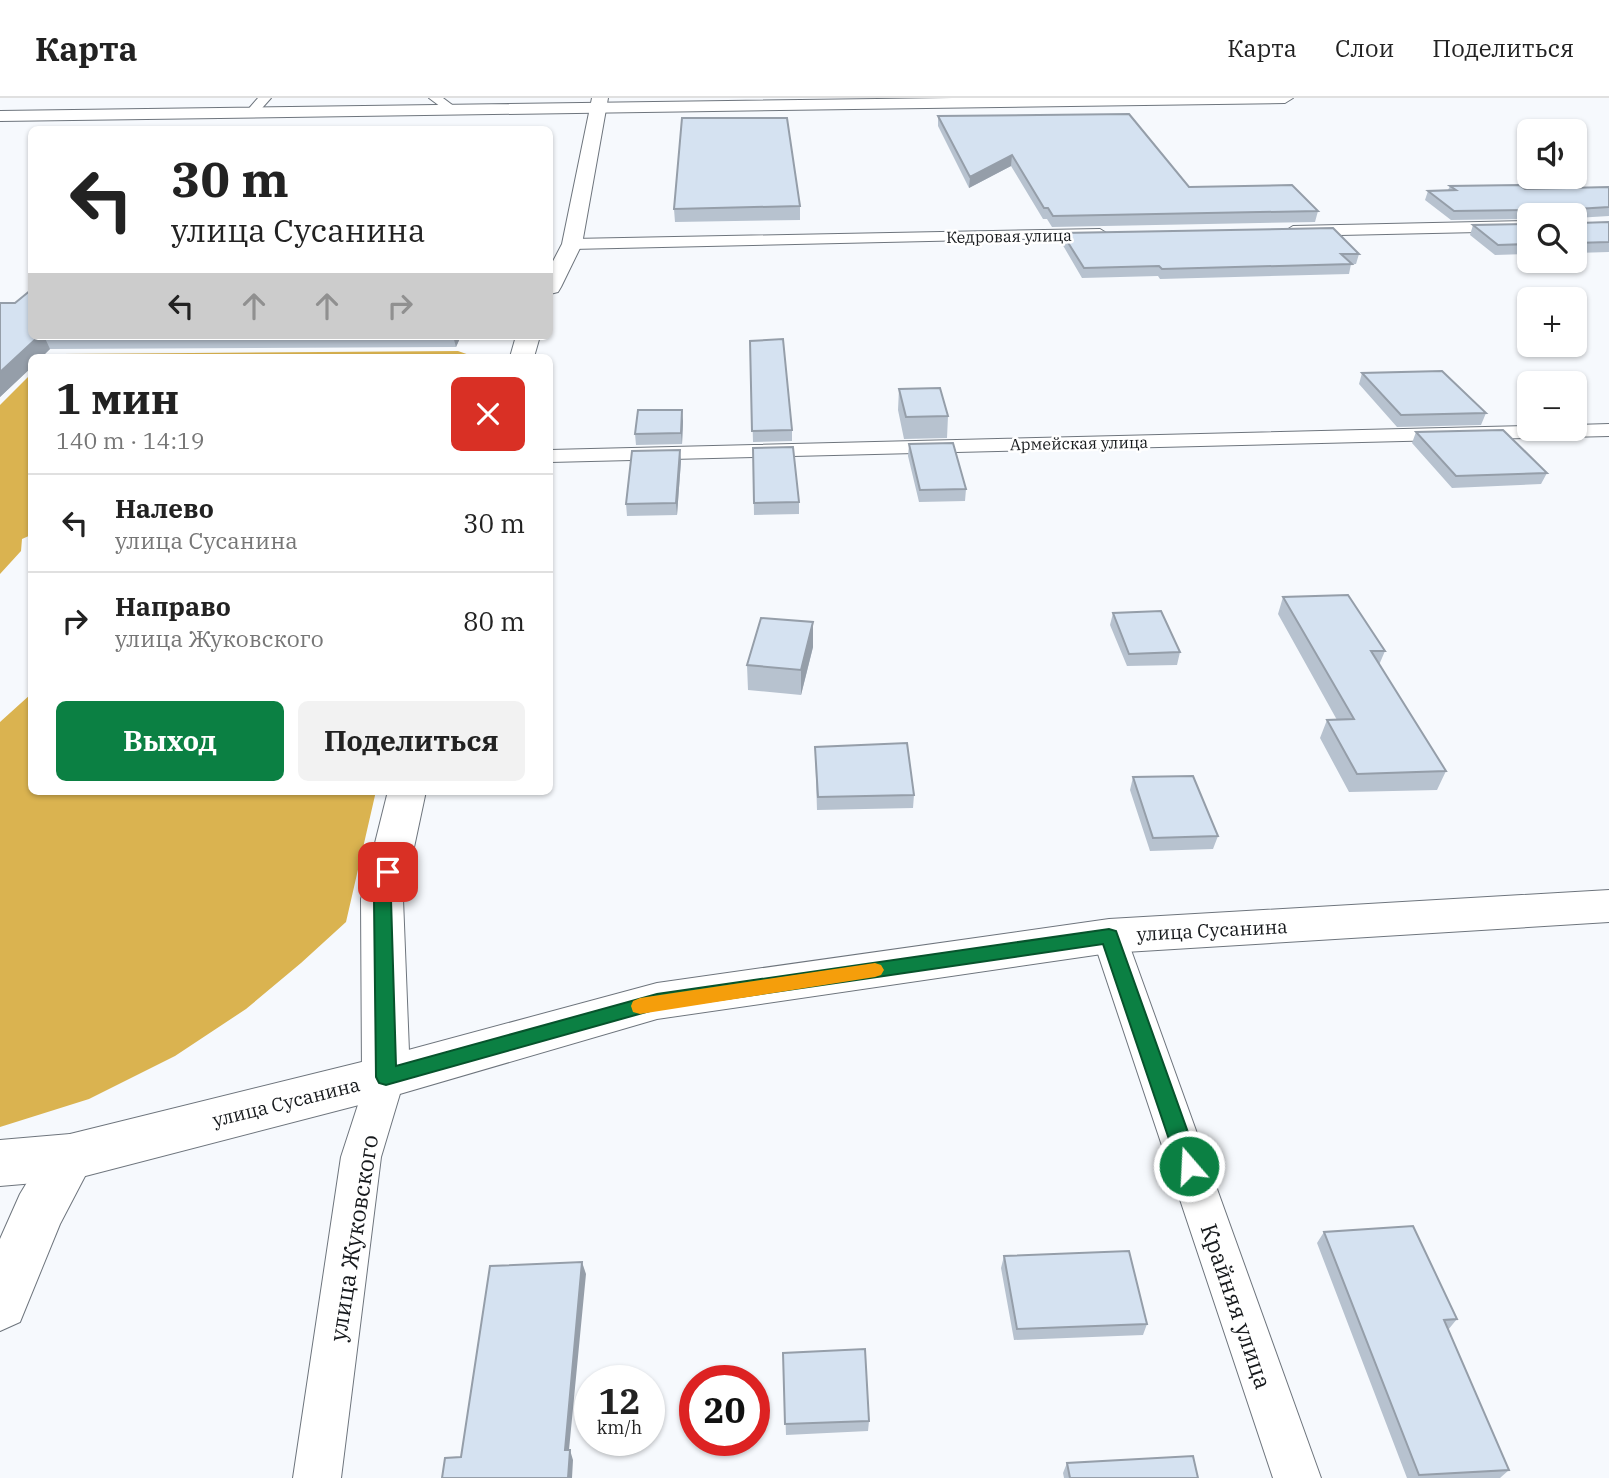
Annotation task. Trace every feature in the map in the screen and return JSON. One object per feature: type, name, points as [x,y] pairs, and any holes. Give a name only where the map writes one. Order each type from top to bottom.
[{"type":"street","points":[[1,117],[453,110],[599,103],[1285,98]]},
{"type":"street","points":[[553,281],[572,244],[599,103]]},
{"type":"street","name":"улица Жуковского","points":[[386,1077],[382,899],[406,795]]},
{"type":"street","name":"улица Сусанина","points":[[0,1163],[70,1157],[386,1077],[657,1002],[1109,936],[1609,906]]},
{"type":"street","points":[[0,1304],[39,1211],[70,1157]]},
{"type":"lane","points":[[251,113],[265,98]]},
{"type":"lane","points":[[435,98],[453,110]]},
{"type":"lane","points":[[1280,231],[1517,226]]},
{"type":"lane","name":"Кедровая улица","points":[[572,244],[1113,234]]},
{"type":"lane","name":"Армейская улица","points":[[553,456],[1609,430]]},
{"type":"lane","name":"Крайняя улица","points":[[1109,936],[1297,1478]]},
{"type":"lane","name":"улица Жуковского","points":[[317,1478],[361,1157],[386,1077]]},
{"type":"shaded area","points":[[458,351],[466,354],[62,354]]},
{"type":"shaded area","points":[[28,377],[28,536],[22,539],[21,551],[0,574],[0,405]]},
{"type":"shaded area","points":[[28,697],[28,795],[375,795],[346,922],[301,963],[246,1009],[175,1056],[89,1099],[0,1127],[0,722]]},
{"type":"building","points":[[1129,114],[1189,187],[1292,185],[1318,211],[1053,216],[1048,208],[1044,208],[1012,155],[970,177],[938,116]]},
{"type":"building","points":[[682,118],[787,118],[800,206],[674,209]]},
{"type":"building","points":[[1517,185],[1517,189],[1609,187],[1609,207],[1587,208],[1587,203],[1517,203],[1517,210],[1454,211],[1428,191],[1456,190],[1450,186]]},
{"type":"building","points":[[1609,222],[1609,242],[1587,243],[1587,223]]},
{"type":"building","points":[[1517,224],[1517,244],[1498,245],[1473,225]]},
{"type":"building","points":[[1333,228],[1359,254],[1341,254],[1352,264],[1162,269],[1159,266],[1084,268],[1062,233]]},
{"type":"building","points":[[28,292],[28,340],[35,340],[0,372],[0,303],[15,303]]},
{"type":"building","points":[[783,339],[792,430],[752,431],[750,341]]},
{"type":"building","points":[[1442,371],[1486,413],[1401,415],[1362,373]]},
{"type":"building","points":[[940,388],[948,416],[906,417],[899,389]]},
{"type":"building","points":[[638,410],[682,410],[681,433],[635,434]]},
{"type":"building","points":[[1503,430],[1547,473],[1456,476],[1416,432]]},
{"type":"building","points":[[953,443],[966,489],[920,490],[909,444]]},
{"type":"building","points":[[793,447],[799,502],[754,503],[753,448]]},
{"type":"building","points":[[680,450],[676,503],[626,504],[632,451]]},
{"type":"building","points":[[1348,595],[1385,651],[1371,651],[1446,771],[1357,774],[1327,720],[1354,719],[1283,597]]},
{"type":"building","points":[[1161,611],[1180,652],[1129,654],[1113,613]]},
{"type":"building","points":[[761,618],[813,622],[801,670],[747,665]]},
{"type":"building","points":[[907,743],[914,795],[818,797],[815,747]]},
{"type":"building","points":[[1193,776],[1218,836],[1153,838],[1133,777]]},
{"type":"building","points":[[1413,1226],[1457,1319],[1444,1320],[1509,1470],[1419,1475],[1324,1232]]},
{"type":"building","points":[[1129,1251],[1147,1324],[1017,1329],[1004,1256]]},
{"type":"building","points":[[582,1262],[565,1450],[570,1450],[568,1478],[442,1478],[445,1458],[461,1457],[490,1266]]},
{"type":"building","points":[[865,1349],[869,1421],[785,1424],[783,1353]]},
{"type":"building","points":[[1193,1456],[1198,1478],[1070,1478],[1067,1463]]},
{"type":"slow traffic","points":[[640,1006],[875,970]]},
{"type":"route","points":[[388,872],[382,899],[386,1077],[657,1002],[1109,936],[1189,1166]]}]
